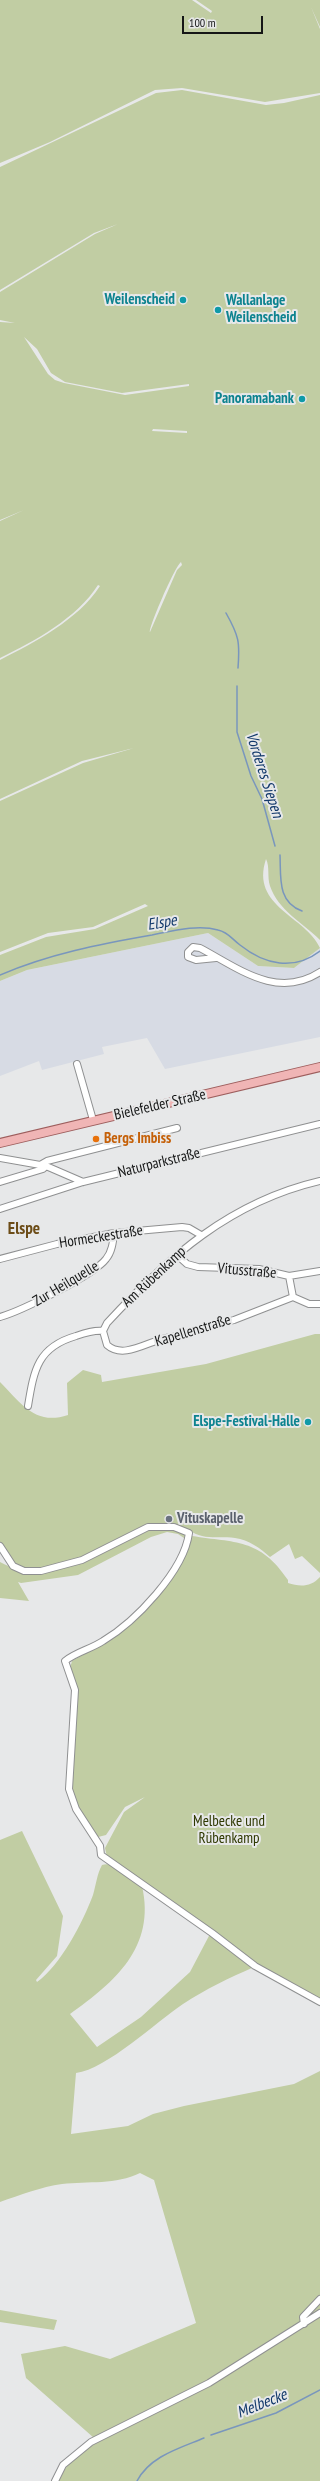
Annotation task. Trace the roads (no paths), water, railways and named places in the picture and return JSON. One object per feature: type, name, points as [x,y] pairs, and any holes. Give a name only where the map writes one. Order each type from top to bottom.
[{"type":"main road","name":"Bielefelder Straße","points":[[0,1143],[320,1066]]},
{"type":"street","points":[[216,958],[254,978],[269,982],[300,982],[320,972]]},
{"type":"street","points":[[77,1064],[92,1120]]},
{"type":"street","name":"Naturparkstraße","points":[[0,1208],[83,1182],[320,1124]]},
{"type":"street","points":[[0,1182],[43,1169],[43,1166],[47,1161],[177,1128]]},
{"type":"street","points":[[0,1158],[43,1166],[83,1182]]},
{"type":"street","name":"Am Rübenkamp","points":[[103,1331],[107,1323],[148,1279],[201,1235],[223,1220],[259,1202],[304,1184],[320,1181]]},
{"type":"street","name":"Hormeckestraße","points":[[0,1259],[57,1244],[114,1233],[182,1227],[189,1228],[201,1235]]},
{"type":"street","name":"Zur Heilquelle","points":[[0,1317],[19,1311],[102,1264],[111,1250],[114,1233]]},
{"type":"street","name":"Vitusstraße","points":[[177,1255],[184,1262],[198,1267],[259,1269],[289,1276],[320,1271]]},
{"type":"street","points":[[289,1276],[293,1297],[309,1304],[320,1304]]},
{"type":"street","name":"Kapellenstraße","points":[[103,1331],[104,1340],[111,1349],[118,1351],[143,1346],[163,1338],[234,1320],[293,1297]]},
{"type":"street","points":[[28,1406],[35,1371],[43,1356],[61,1340],[89,1332],[103,1331]]},
{"type":"street","points":[[0,1546],[13,1566],[24,1570],[41,1571],[82,1560],[148,1527],[174,1526],[188,1533],[187,1546],[180,1559],[139,1615],[102,1642],[65,1661],[75,1690],[69,1789],[76,1809],[100,1846],[101,1855],[212,1932],[255,1966],[320,2002]]},
{"type":"street","points":[[304,2324],[303,2317],[320,2299]]},
{"type":"street","points":[[54,2481],[63,2465],[91,2442],[209,2383],[320,2313]]},
{"type":"waterway","name":"Vorderes Siepen","points":[[226,613],[238,639],[238,668]]},
{"type":"waterway","name":"Vorderes Siepen","points":[[237,686],[237,732],[251,776],[262,799],[275,846]]},
{"type":"waterway","name":"Vorderes Siepen","points":[[280,855],[281,880],[284,895],[288,902],[302,911]]},
{"type":"waterway","name":"Elspe","points":[[0,975],[37,961],[75,950],[176,930],[194,928],[210,928],[221,931],[250,952],[269,961],[290,963],[300,961],[320,951]]},
{"type":"waterway","name":"Melbecke","points":[[211,2435],[276,2413],[320,2390]]},
{"type":"waterway","name":"Melbecke","points":[[137,2481],[143,2472],[158,2459],[176,2449],[204,2438]]},
{"type":"place","name":"Weilenscheid","points":[[183,300]]},
{"type":"place","name":"Wallanlage Weilenscheid","points":[[218,310]]},
{"type":"place","name":"Panoramabank","points":[[302,399]]},
{"type":"place","name":"Bergs Imbiss","points":[[96,1139]]},
{"type":"place","name":"Elspe-Festival-Halle","points":[[308,1422]]},
{"type":"place","name":"Vituskapelle","points":[[169,1519]]},
{"type":"district","name":"Elspe","points":[[24,1229]]},
{"type":"park label","name":"Melbecke und Rübenkamp","points":[[229,1830]]}]
